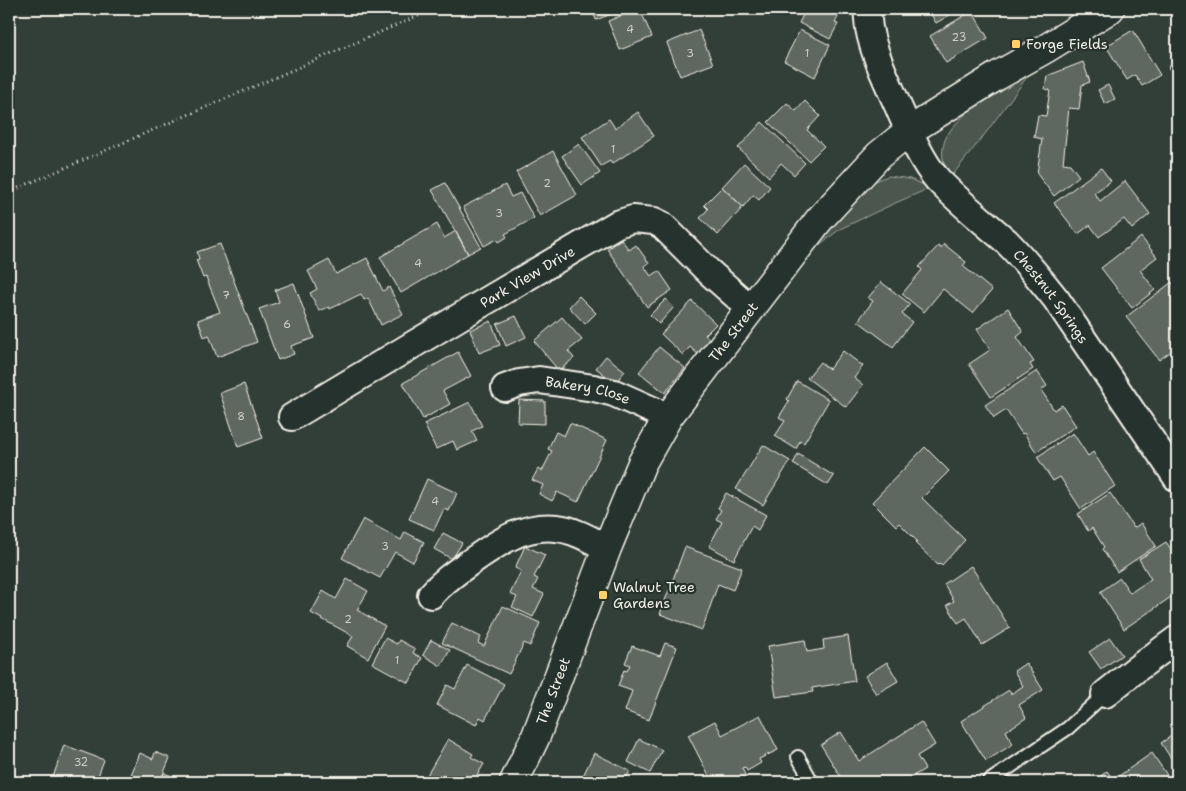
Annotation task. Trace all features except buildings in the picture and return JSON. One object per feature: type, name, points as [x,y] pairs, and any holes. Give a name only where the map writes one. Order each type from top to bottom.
[{"type":"street","points":[[867,9],[869,28],[874,46],[909,131]]},
{"type":"street","name":"The Street","points":[[514,782],[536,736],[607,548],[642,463],[668,417],[819,220],[879,155],[909,131],[989,80],[1045,49],[1110,9]]},
{"type":"street","name":"Chestnut Springs","points":[[909,131],[927,164],[938,179],[1007,243],[1039,277],[1056,299],[1177,478]]},
{"type":"street","name":"Park View Drive","points":[[292,417],[617,224],[634,219],[654,221],[662,225],[751,310]]},
{"type":"street","name":"Bakery Close","points":[[505,388],[519,383],[539,380],[594,388],[614,393],[668,417]]},
{"type":"street","points":[[431,595],[446,579],[482,553],[507,537],[521,532],[539,528],[569,530],[607,548]]},
{"type":"street","points":[[1106,694],[1177,639]]},
{"type":"lane","points":[[988,782],[1068,728],[1106,694]]},
{"type":"lane","points":[[798,758],[812,782]]},
{"type":"path","points":[[9,192],[434,9]]},
{"type":"shaded area","points":[[1024,71],[1027,77],[951,177],[944,164],[943,155],[943,145],[950,131],[958,121],[980,102]]},
{"type":"shaded area","points":[[889,176],[910,179],[930,188],[840,229],[810,252],[862,190],[874,182]]},
{"type":"place","name":"Forge Fields","points":[[1016,44]]},
{"type":"place","name":"Walnut Tree Gardens","points":[[603,595]]}]
